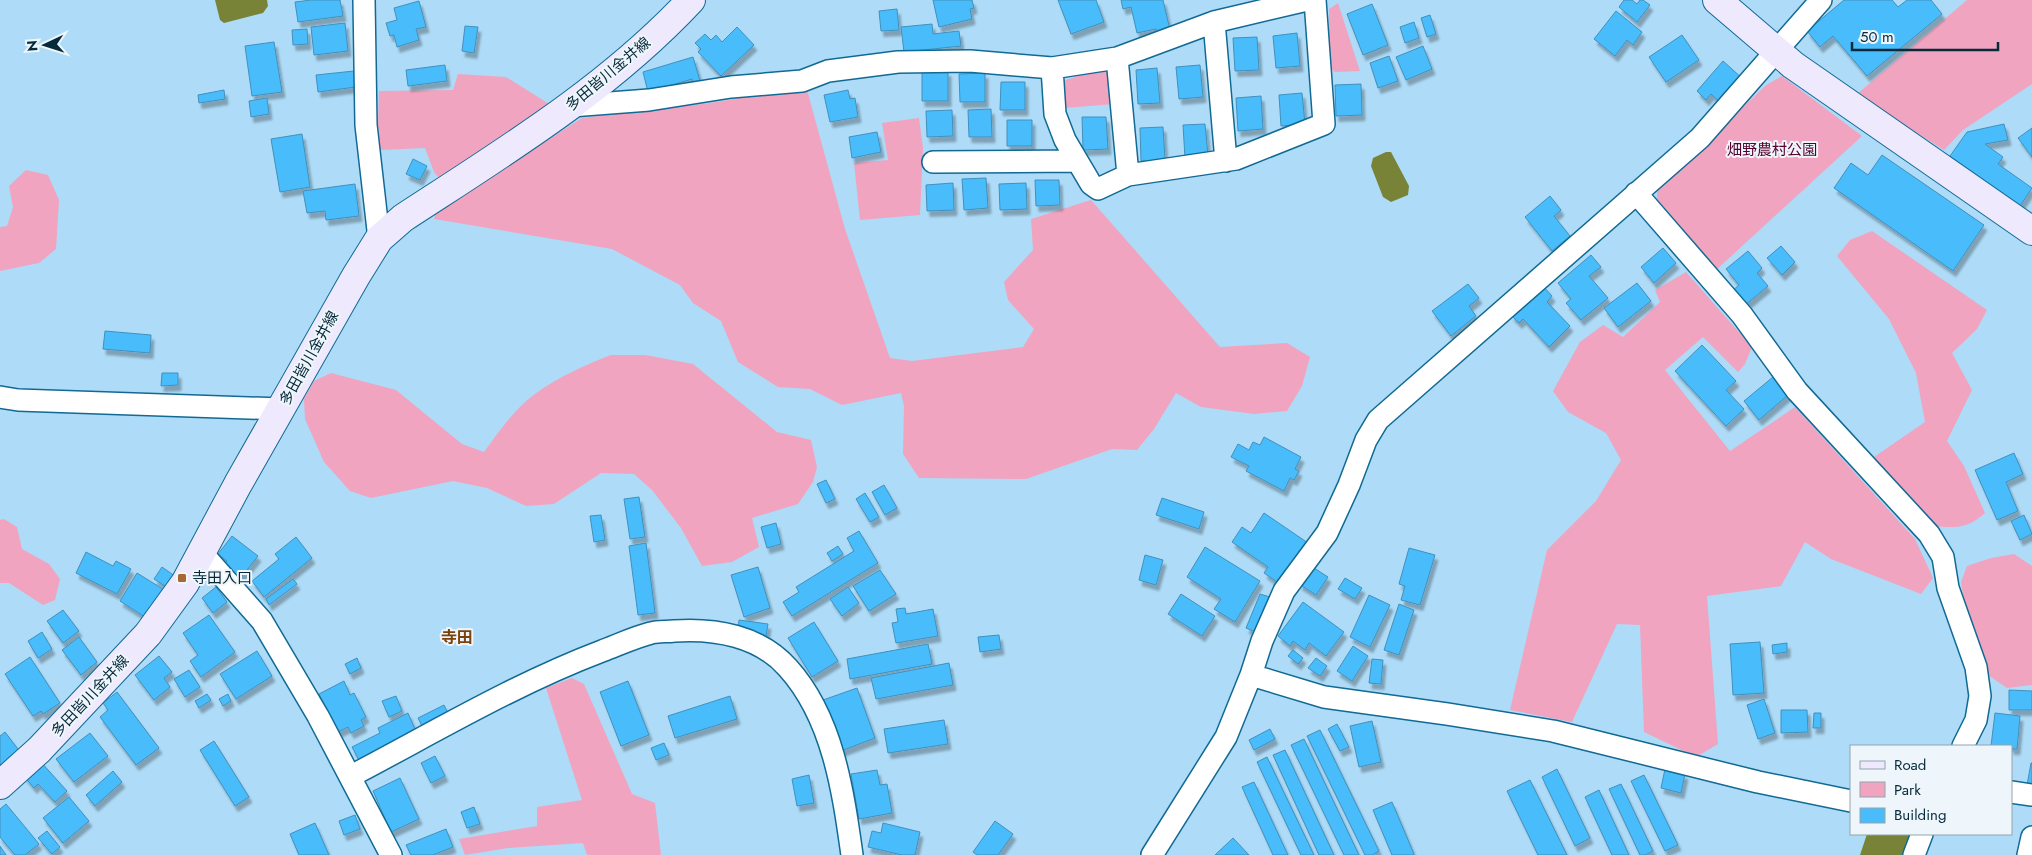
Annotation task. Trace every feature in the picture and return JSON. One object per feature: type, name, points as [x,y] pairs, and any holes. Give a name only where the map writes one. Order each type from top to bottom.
[{"type":"main road","name":"多田皆川金井線","points":[[0,785],[39,750],[148,634],[185,583],[238,484],[379,239],[403,218],[571,106],[623,64],[691,0]]},
{"type":"main road","points":[[1716,0],[1776,52],[2032,231]]},
{"type":"street","points":[[364,0],[366,125],[379,239]]},
{"type":"street","points":[[571,106],[649,100],[731,87],[802,81],[828,71],[898,62],[970,61],[1052,68],[1117,58],[1214,22],[1307,0]]},
{"type":"street","points":[[1052,68],[1054,114],[1064,140],[1091,184],[1098,190],[1128,174],[1236,159],[1324,124],[1315,0]]},
{"type":"street","points":[[1152,855],[1226,737],[1251,675],[1262,641],[1284,590],[1327,533],[1349,485],[1366,440],[1378,420],[1700,138],[1821,0]]},
{"type":"street","points":[[1214,22],[1226,161]]},
{"type":"street","points":[[1117,58],[1128,174]]},
{"type":"street","points":[[933,162],[1077,161]]},
{"type":"street","points":[[1636,193],[1742,315],[1797,391],[1929,534],[1943,557],[1948,588],[1976,666],[1980,696],[1976,720],[1964,745]]},
{"type":"street","points":[[0,397],[18,400],[281,409]]},
{"type":"street","points":[[202,553],[262,621],[290,665],[351,776],[391,855]]},
{"type":"street","points":[[351,776],[559,668],[652,633],[690,630],[718,632],[750,641],[766,649],[788,667],[802,685],[825,729],[838,772],[852,855]]},
{"type":"street","points":[[1251,675],[1324,698],[1447,714],[1553,731],[1758,782],[1850,801]]},
{"type":"street","points":[[2012,792],[2032,795]]},
{"type":"street","points":[[1914,855],[1922,835]]},
{"type":"street","points":[[2028,855],[2032,837]]},
{"type":"green space","points":[[1967,0],[2032,0],[2032,84],[1963,130],[1944,150],[1856,95]]},
{"type":"green space","points":[[1338,3],[1360,71],[1335,72],[1329,67],[1329,9]]},
{"type":"green space","points":[[1105,67],[1112,74],[1114,104],[1064,108],[1060,82]]},
{"type":"green space","points":[[458,74],[506,77],[554,107],[443,183],[434,172],[425,148],[380,150],[378,125],[379,91],[453,90]]},
{"type":"green space","name":"畑野農村公園","points":[[1782,76],[1862,136],[1715,271],[1657,203],[1657,191],[1766,85]]},
{"type":"green space","points":[[806,86],[845,229],[890,358],[912,361],[1023,347],[1034,329],[1008,300],[1004,282],[1033,250],[1031,219],[1091,200],[1220,347],[1287,343],[1310,357],[1302,386],[1287,411],[1254,414],[1201,407],[1176,393],[1154,429],[1137,450],[1112,449],[1026,479],[919,478],[903,454],[904,406],[901,393],[842,405],[810,389],[778,387],[738,362],[721,321],[693,303],[680,285],[612,249],[434,219],[436,212],[582,118],[711,103]]},
{"type":"green space","points":[[919,118],[923,148],[920,215],[860,220],[854,163],[888,160],[882,123]]},
{"type":"green space","points":[[26,170],[48,175],[59,200],[56,249],[39,263],[0,271],[0,227],[7,226],[13,207],[9,186]]},
{"type":"green space","points":[[1872,231],[1987,310],[1977,329],[1952,353],[1972,390],[1947,441],[1964,466],[1985,513],[1967,525],[1955,527],[1933,526],[1874,457],[1925,422],[1916,373],[1889,319],[1837,256],[1850,240]]},
{"type":"green space","points":[[1686,272],[1752,347],[1745,364],[1738,372],[1703,337],[1665,370],[1730,451],[1795,407],[1915,539],[1933,578],[1921,594],[1831,559],[1805,542],[1781,586],[1707,596],[1718,744],[1696,757],[1644,732],[1640,625],[1617,624],[1572,722],[1510,710],[1547,550],[1596,501],[1621,460],[1606,433],[1568,412],[1553,391],[1580,342],[1603,325],[1623,337],[1660,302],[1655,290]]},
{"type":"green space","points":[[611,355],[645,355],[693,364],[777,432],[811,440],[817,467],[813,482],[798,504],[752,518],[759,547],[732,562],[702,566],[681,528],[652,490],[634,474],[601,473],[554,504],[526,506],[487,488],[453,481],[371,498],[350,491],[324,462],[305,419],[304,399],[314,381],[331,373],[396,390],[462,444],[484,452],[501,429],[527,400],[553,382]]},
{"type":"green space","points":[[4,519],[17,527],[22,549],[49,564],[60,579],[55,600],[43,605],[9,583],[0,583],[0,520]]},
{"type":"green space","points":[[2014,554],[2032,566],[2032,685],[2007,688],[1988,675],[1965,608],[1961,582],[1967,566],[1991,558]]},
{"type":"green space","points":[[572,678],[584,684],[632,794],[655,803],[661,855],[587,855],[583,843],[508,848],[465,855],[459,839],[537,826],[537,807],[582,800],[546,688]]},
{"type":"shaded area","points":[[215,0],[267,0],[268,6],[263,13],[224,23],[220,20]]},
{"type":"shaded area","points":[[1386,152],[1391,152],[1409,186],[1408,195],[1391,202],[1383,197],[1371,166],[1373,158]]},
{"type":"shaded area","points":[[1867,835],[1912,835],[1902,855],[1860,855]]},
{"type":"building","points":[[340,0],[343,16],[298,22],[295,2]]},
{"type":"building","points":[[933,0],[972,0],[974,8],[970,9],[972,19],[939,27]]},
{"type":"building","points":[[1058,0],[1096,0],[1104,22],[1071,34]]},
{"type":"building","points":[[1121,0],[1163,0],[1170,30],[1157,33],[1156,29],[1137,33],[1131,7],[1123,9]]},
{"type":"building","points":[[1624,0],[1632,0],[1637,4],[1640,0],[1643,0],[1650,5],[1637,22],[1619,7]]},
{"type":"building","points":[[1844,0],[1892,0],[1898,7],[1907,0],[1931,0],[1942,14],[1867,76],[1833,36],[1820,47],[1807,31]]},
{"type":"building","points":[[419,1],[426,27],[416,29],[419,40],[397,47],[394,35],[390,36],[386,23],[397,20],[394,8]]},
{"type":"building","points":[[1372,4],[1388,45],[1363,55],[1347,14]]},
{"type":"building","points":[[897,9],[899,30],[881,31],[879,11]]},
{"type":"building","points":[[1616,11],[1642,32],[1633,45],[1627,40],[1615,56],[1594,39]]},
{"type":"building","points":[[1430,15],[1436,34],[1427,37],[1421,18]]},
{"type":"building","points":[[1414,22],[1419,38],[1405,43],[1400,27]]},
{"type":"building","points":[[345,23],[348,51],[314,55],[311,27]]},
{"type":"building","points":[[932,24],[933,34],[959,31],[961,46],[904,52],[901,27]]},
{"type":"building","points":[[465,26],[478,27],[474,53],[462,51]]},
{"type":"building","points":[[737,27],[754,45],[721,76],[698,52],[701,49],[695,43],[705,34],[711,40],[716,35],[722,42]]},
{"type":"building","points":[[307,29],[308,44],[293,45],[292,30]]},
{"type":"building","points":[[1297,33],[1300,66],[1276,68],[1273,36]]},
{"type":"building","points":[[1682,35],[1699,60],[1666,82],[1649,57]]},
{"type":"building","points":[[1257,37],[1259,70],[1235,71],[1233,38]]},
{"type":"building","points":[[274,42],[282,92],[252,96],[245,46]]},
{"type":"building","points":[[1423,46],[1432,69],[1406,80],[1396,57]]},
{"type":"building","points":[[1389,56],[1398,81],[1378,88],[1370,63]]},
{"type":"building","points":[[693,57],[701,84],[694,87],[692,79],[648,92],[643,72]]},
{"type":"building","points":[[1723,61],[1743,79],[1722,104],[1711,94],[1706,100],[1697,91]]},
{"type":"building","points":[[445,65],[447,81],[408,86],[406,70]]},
{"type":"building","points":[[1200,65],[1203,97],[1179,99],[1176,67]]},
{"type":"building","points":[[1157,68],[1160,103],[1138,104],[1136,70]]},
{"type":"building","points":[[354,71],[356,87],[318,92],[316,75]]},
{"type":"building","points":[[948,71],[948,101],[922,101],[922,72]]},
{"type":"building","points":[[985,73],[985,102],[960,102],[959,74]]},
{"type":"building","points":[[1001,82],[1025,82],[1025,110],[1000,110]]},
{"type":"building","points":[[1361,84],[1362,115],[1336,116],[1335,85]]},
{"type":"building","points":[[224,90],[225,99],[199,103],[198,95]]},
{"type":"building","points":[[848,90],[850,99],[855,98],[858,117],[830,122],[824,95]]},
{"type":"building","points":[[1302,93],[1305,124],[1281,126],[1279,95]]},
{"type":"building","points":[[1261,96],[1263,129],[1238,131],[1236,98]]},
{"type":"building","points":[[267,98],[269,114],[251,117],[249,101]]},
{"type":"building","points":[[991,109],[992,137],[969,137],[968,110]]},
{"type":"building","points":[[952,110],[953,136],[927,137],[926,111]]},
{"type":"building","points":[[1082,117],[1106,117],[1108,149],[1083,150]]},
{"type":"building","points":[[1007,120],[1032,120],[1032,146],[1007,146]]},
{"type":"building","points":[[1205,124],[1208,156],[1185,158],[1183,125]]},
{"type":"building","points":[[2004,124],[2008,140],[1985,144],[2003,157],[1998,164],[2032,188],[2020,206],[1950,156],[1967,132]]},
{"type":"building","points":[[1163,127],[1165,160],[1141,161],[1140,128]]},
{"type":"building","points":[[2032,128],[2032,157],[2018,138]]},
{"type":"building","points":[[877,132],[881,152],[852,158],[849,137]]},
{"type":"building","points":[[302,134],[310,187],[280,192],[271,139]]},
{"type":"building","points":[[1882,155],[1984,225],[1953,271],[1834,188],[1851,163],[1868,175]]},
{"type":"building","points":[[413,159],[427,166],[420,180],[406,174]]},
{"type":"building","points":[[986,178],[988,208],[964,210],[962,179]]},
{"type":"building","points":[[1035,180],[1059,180],[1060,205],[1036,206]]},
{"type":"building","points":[[953,183],[954,210],[927,211],[926,185]]},
{"type":"building","points":[[1026,183],[1027,209],[1000,210],[999,184]]},
{"type":"building","points":[[355,184],[359,216],[326,220],[325,211],[307,213],[303,191]]},
{"type":"building","points":[[1550,196],[1561,210],[1554,216],[1570,236],[1552,251],[1525,217]]},
{"type":"building","points":[[1781,246],[1795,262],[1782,275],[1767,258]]},
{"type":"building","points":[[1663,248],[1676,263],[1654,283],[1641,267]]},
{"type":"building","points":[[1748,251],[1762,268],[1757,273],[1768,286],[1744,306],[1731,292],[1739,285],[1726,269]]},
{"type":"building","points":[[1591,255],[1601,267],[1589,276],[1608,298],[1581,320],[1566,303],[1571,299],[1558,283]]},
{"type":"building","points":[[1637,283],[1651,301],[1618,327],[1604,308]]},
{"type":"building","points":[[1468,284],[1479,298],[1469,306],[1476,316],[1451,336],[1432,311]]},
{"type":"building","points":[[1542,285],[1552,296],[1547,302],[1570,326],[1549,347],[1523,319],[1519,323],[1511,315]]},
{"type":"building","points":[[105,331],[151,335],[150,353],[103,349]]},
{"type":"building","points":[[1702,345],[1736,381],[1726,390],[1744,409],[1726,426],[1675,371]]},
{"type":"building","points":[[162,373],[178,373],[178,385],[161,386]]},
{"type":"building","points":[[1773,377],[1788,395],[1759,420],[1744,401]]},
{"type":"building","points":[[1264,437],[1301,457],[1295,469],[1299,471],[1294,480],[1290,478],[1284,491],[1246,471],[1249,466],[1231,457],[1238,444],[1249,450],[1253,442],[1260,445]]},
{"type":"building","points":[[2014,453],[2023,474],[2006,482],[2018,511],[1997,520],[1975,470]]},
{"type":"building","points":[[826,480],[835,499],[826,503],[817,484]]},
{"type":"building","points":[[884,485],[897,508],[885,515],[872,492]]},
{"type":"building","points":[[865,493],[879,517],[870,522],[856,499]]},
{"type":"building","points":[[639,497],[645,537],[630,539],[624,499]]},
{"type":"building","points":[[1162,498],[1204,512],[1199,529],[1156,515]]},
{"type":"building","points":[[1264,513],[1308,543],[1280,584],[1264,573],[1268,567],[1232,542],[1242,527],[1251,533]]},
{"type":"building","points":[[601,515],[605,540],[594,542],[590,516]]},
{"type":"building","points":[[2024,515],[2032,534],[2020,540],[2011,521]]},
{"type":"building","points":[[776,523],[781,544],[767,548],[761,527]]},
{"type":"building","points":[[859,531],[878,563],[792,616],[783,602],[799,592],[796,587],[854,551],[847,538]]},
{"type":"building","points":[[232,536],[258,556],[240,579],[223,565],[227,561],[218,554]]},
{"type":"building","points":[[296,537],[312,558],[264,597],[252,581],[279,559],[275,554]]},
{"type":"building","points":[[646,543],[655,613],[638,615],[629,546]]},
{"type":"building","points":[[838,546],[843,554],[832,561],[827,553]]},
{"type":"building","points":[[1205,547],[1260,581],[1235,622],[1214,609],[1221,599],[1187,577]]},
{"type":"building","points":[[1409,548],[1435,555],[1420,605],[1401,600],[1405,586],[1399,584]]},
{"type":"building","points":[[86,552],[113,566],[116,561],[131,569],[117,594],[76,573]]},
{"type":"building","points":[[1145,555],[1163,560],[1156,585],[1139,580]]},
{"type":"building","points":[[1311,566],[1328,577],[1316,595],[1299,584]]},
{"type":"building","points":[[162,567],[179,579],[171,590],[154,579]]},
{"type":"building","points":[[758,567],[770,608],[744,617],[731,575]]},
{"type":"building","points":[[880,570],[896,594],[869,611],[853,586]]},
{"type":"building","points":[[137,573],[166,591],[148,619],[120,601]]},
{"type":"building","points":[[1345,578],[1362,588],[1355,599],[1338,589]]},
{"type":"building","points":[[293,579],[297,584],[269,605],[266,599]]},
{"type":"building","points":[[216,587],[227,602],[213,613],[202,598]]},
{"type":"building","points":[[848,587],[859,603],[842,616],[830,599]]},
{"type":"building","points":[[1181,594],[1215,616],[1202,636],[1168,614]]},
{"type":"building","points":[[1260,594],[1270,597],[1256,632],[1246,628]]},
{"type":"building","points":[[1369,595],[1390,605],[1370,647],[1350,637]]},
{"type":"building","points":[[1303,602],[1344,632],[1326,656],[1309,643],[1305,650],[1293,641],[1290,646],[1278,636]]},
{"type":"building","points":[[1399,604],[1414,610],[1399,655],[1384,650]]},
{"type":"building","points":[[905,608],[906,614],[933,609],[938,636],[896,643],[892,623],[898,622],[896,609]]},
{"type":"building","points":[[63,610],[79,631],[63,643],[47,621]]},
{"type":"building","points":[[209,615],[235,652],[201,677],[190,661],[198,655],[183,633]]},
{"type":"building","points":[[739,620],[768,624],[766,636],[738,632]]},
{"type":"building","points":[[814,622],[838,661],[812,677],[788,638]]},
{"type":"building","points":[[42,632],[52,649],[38,658],[28,641]]},
{"type":"building","points":[[999,635],[1001,649],[980,652],[978,637]]},
{"type":"building","points":[[79,637],[97,662],[81,675],[62,650]]},
{"type":"building","points":[[1760,642],[1764,693],[1733,695],[1730,644]]},
{"type":"building","points":[[1787,643],[1787,652],[1773,654],[1772,645]]},
{"type":"building","points":[[928,644],[932,664],[850,679],[847,659]]},
{"type":"building","points":[[1353,646],[1368,656],[1352,681],[1337,671]]},
{"type":"building","points":[[1293,650],[1303,658],[1298,664],[1288,656]]},
{"type":"building","points":[[257,651],[272,676],[236,699],[220,674]]},
{"type":"building","points":[[159,656],[172,672],[164,678],[170,687],[154,700],[135,675]]},
{"type":"building","points":[[30,657],[60,703],[43,714],[41,711],[33,716],[5,674]]},
{"type":"building","points":[[357,658],[361,668],[350,674],[345,664]]},
{"type":"building","points":[[1316,658],[1327,666],[1320,676],[1308,668]]},
{"type":"building","points":[[1372,659],[1383,660],[1381,684],[1369,683]]},
{"type":"building","points":[[949,663],[953,685],[876,699],[871,678]]},
{"type":"building","points":[[189,670],[200,687],[185,697],[174,679]]},
{"type":"building","points":[[344,681],[350,695],[354,693],[366,717],[361,720],[364,726],[351,733],[348,727],[338,732],[319,694]]},
{"type":"building","points":[[628,681],[649,735],[621,746],[600,692]]},
{"type":"building","points":[[857,688],[875,738],[841,751],[823,700]]},
{"type":"building","points":[[2009,690],[2032,691],[2032,710],[2009,710]]},
{"type":"building","points":[[117,692],[159,748],[136,765],[100,717],[108,710],[103,703]]},
{"type":"building","points":[[207,694],[211,700],[199,708],[195,701]]},
{"type":"building","points":[[228,694],[231,701],[223,706],[219,699]]},
{"type":"building","points":[[396,696],[402,711],[389,717],[382,701]]},
{"type":"building","points":[[730,696],[737,719],[675,738],[668,716]]},
{"type":"building","points":[[1764,699],[1775,733],[1758,739],[1747,705]]},
{"type":"building","points":[[444,705],[451,719],[425,732],[418,718]]},
{"type":"building","points":[[1781,710],[1807,710],[1808,732],[1781,733]]},
{"type":"building","points":[[408,713],[418,736],[361,764],[352,747],[380,733],[378,728]]},
{"type":"building","points":[[1814,713],[1821,713],[1821,728],[1813,728]]},
{"type":"building","points":[[1995,713],[2020,716],[2017,749],[2012,749],[2012,745],[1991,745]]},
{"type":"building","points":[[944,720],[948,744],[888,753],[884,729]]},
{"type":"building","points":[[1372,721],[1381,762],[1359,767],[1350,726]]},
{"type":"building","points":[[1337,724],[1349,747],[1340,751],[1328,729]]},
{"type":"building","points":[[1270,729],[1275,739],[1254,750],[1249,740]]},
{"type":"building","points":[[1320,730],[1379,851],[1372,855],[1365,855],[1307,736]]},
{"type":"building","points":[[5,732],[21,753],[0,768],[0,736]]},
{"type":"building","points":[[90,733],[108,756],[74,782],[56,759]]},
{"type":"building","points":[[1304,739],[1359,855],[1344,855],[1291,745]]},
{"type":"building","points":[[214,741],[249,797],[235,806],[200,750]]},
{"type":"building","points":[[664,743],[669,755],[656,760],[651,748]]},
{"type":"building","points":[[1285,750],[1334,855],[1319,855],[1273,755]]},
{"type":"building","points":[[435,756],[445,776],[431,783],[421,763]]},
{"type":"building","points":[[1267,757],[1314,855],[1301,855],[1257,762]]},
{"type":"building","points":[[40,761],[67,791],[55,802],[38,784],[34,788],[24,776]]},
{"type":"building","points":[[2032,763],[2032,786],[2027,785]]},
{"type":"building","points":[[1557,769],[1590,838],[1575,846],[1542,777]]},
{"type":"building","points":[[1665,769],[1685,774],[1681,793],[1661,788]]},
{"type":"building","points":[[877,770],[880,785],[887,784],[892,813],[859,819],[851,774]]},
{"type":"building","points":[[113,771],[122,782],[95,806],[86,795]]},
{"type":"building","points":[[809,775],[814,803],[797,806],[792,779]]},
{"type":"building","points":[[1644,775],[1678,845],[1665,851],[1631,781]]},
{"type":"building","points":[[400,778],[419,819],[391,832],[373,791]]},
{"type":"building","points":[[1530,780],[1567,855],[1538,855],[1507,791]]},
{"type":"building","points":[[1254,782],[1288,855],[1273,855],[1242,787]]},
{"type":"building","points":[[1621,784],[1653,851],[1645,855],[1640,855],[1609,789]]},
{"type":"building","points":[[1599,790],[1629,855],[1612,855],[1585,797]]},
{"type":"building","points":[[69,797],[89,821],[63,843],[43,818]]},
{"type":"building","points":[[1392,802],[1414,854],[1412,855],[1392,855],[1373,810]]},
{"type":"building","points":[[6,804],[39,844],[25,855],[15,855],[0,837],[0,809]]},
{"type":"building","points":[[474,807],[480,824],[467,828],[461,812]]},
{"type":"building","points":[[355,815],[360,829],[344,835],[339,821]]},
{"type":"building","points":[[995,821],[1013,834],[998,855],[977,855],[973,852]]},
{"type":"building","points":[[315,823],[329,855],[299,855],[290,834]]},
{"type":"building","points":[[883,823],[920,832],[915,855],[902,855],[868,847],[872,831],[881,833]]},
{"type":"building","points":[[446,829],[453,847],[433,855],[411,855],[406,845]]},
{"type":"building","points":[[47,831],[60,847],[52,854],[38,838]]},
{"type":"building","points":[[1233,838],[1249,855],[1215,855]]},
{"type":"building","points":[[0,846],[6,855],[0,855]]},
{"type":"place","name":"寺田入口","points":[[182,578]]},
{"type":"district","name":"寺田","points":[[457,637]]}]
